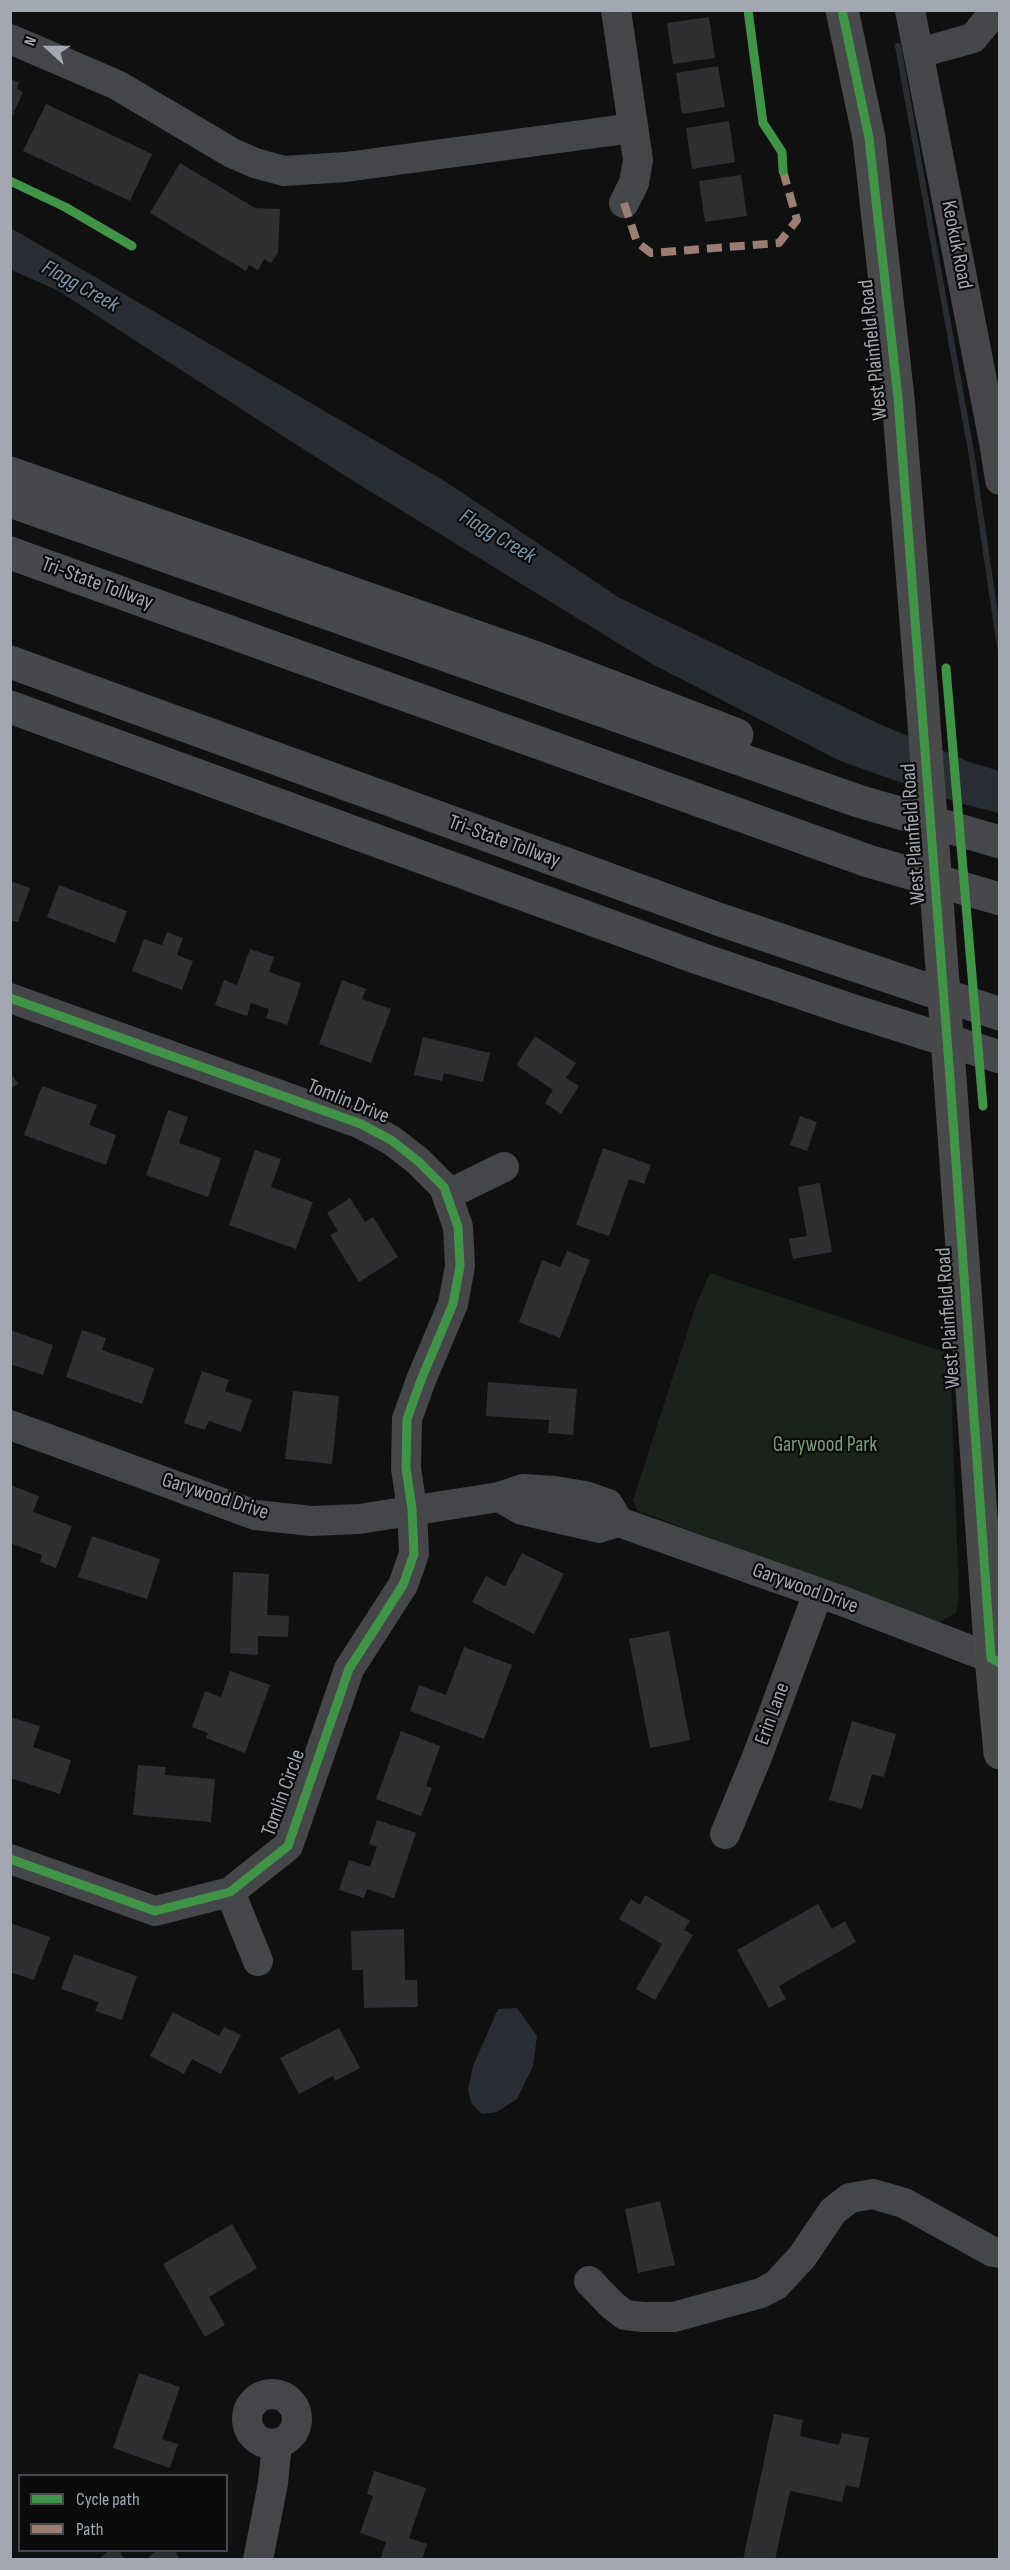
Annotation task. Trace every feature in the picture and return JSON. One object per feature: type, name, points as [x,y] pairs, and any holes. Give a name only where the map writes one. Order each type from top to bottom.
[{"type":"highway","points":[[10,472],[534,657],[813,764],[858,801]]},
{"type":"highway","points":[[10,501],[858,801],[999,842]]},
{"type":"highway","name":"Tri-State Tollway","points":[[10,553],[868,861],[999,899]]},
{"type":"highway","name":"Tri-State Tollway","points":[[10,662],[718,919],[999,1014]]},
{"type":"highway","name":"Tri-State Tollway","points":[[10,707],[698,958],[999,1057]]},
{"type":"main road","name":"West Plainfield Road","points":[[842,10],[869,138],[898,398],[996,1659],[999,1753]]},
{"type":"street","points":[[616,10],[638,160],[634,183],[624,202]]},
{"type":"street","name":"Keokuk Road","points":[[910,10],[997,441],[999,480]]},
{"type":"street","points":[[919,52],[973,38],[996,10]]},
{"type":"street","points":[[10,39],[117,85],[232,153],[255,163],[284,171],[345,167],[633,128]]},
{"type":"street","name":"Tomlin Drive","points":[[10,998],[361,1124],[391,1140],[418,1161],[444,1186],[458,1227],[460,1266],[453,1304],[407,1419],[406,1468],[412,1509]]},
{"type":"street","points":[[447,1196],[504,1167]]},
{"type":"street","name":"Garywood Drive","points":[[10,1425],[255,1515],[311,1521],[359,1519],[499,1497],[522,1510],[599,1528],[619,1522],[996,1659]]},
{"type":"street","name":"Tomlin Circle","points":[[10,1859],[155,1911],[230,1892],[288,1846],[326,1730],[349,1669],[403,1585],[414,1554],[412,1509]]},
{"type":"street","name":"Erin Lane","points":[[725,1833],[757,1757],[818,1593]]},
{"type":"street","points":[[230,1892],[258,1961]]},
{"type":"street","points":[[590,2280],[612,2306],[626,2315],[643,2317],[674,2317],[761,2293],[776,2285],[802,2257],[833,2211],[850,2198],[873,2194],[904,2203],[993,2252],[999,2253]]},
{"type":"street","points":[[258,2559],[273,2484],[277,2444]]},
{"type":"green space","name":"Garywood Park","points":[[710,1273],[950,1354],[959,1597],[956,1613],[939,1622],[922,1620],[637,1510],[633,1500],[697,1302]]},
{"type":"water","name":"Flagg Creek","points":[[11,228],[446,482],[618,597],[877,723],[970,762],[999,771],[999,813],[959,803],[840,761],[652,664],[342,474],[57,290],[11,270]]},
{"type":"water","points":[[517,2008],[537,2036],[533,2066],[517,2099],[497,2112],[482,2114],[471,2103],[468,2090],[473,2066],[498,2009]]},
{"type":"building","points":[[709,17],[715,58],[673,64],[667,23]]},
{"type":"building","points":[[718,66],[725,107],[682,114],[676,73]]},
{"type":"building","points":[[10,79],[19,82],[17,89],[23,92],[10,121]]},
{"type":"building","points":[[46,104],[152,154],[130,201],[23,151]]},
{"type":"building","points":[[729,121],[735,162],[692,169],[686,128]]},
{"type":"building","points":[[180,163],[255,208],[280,209],[278,253],[271,263],[264,259],[258,270],[249,265],[246,271],[150,213]]},
{"type":"building","points":[[741,175],[747,216],[705,222],[699,181]]},
{"type":"building","points":[[10,881],[30,888],[18,922],[10,920]]},
{"type":"building","points":[[59,885],[127,911],[115,943],[47,917]]},
{"type":"building","points":[[167,932],[183,938],[177,955],[193,961],[182,990],[132,971],[144,939],[162,945]]},
{"type":"building","points":[[250,949],[274,957],[269,972],[301,983],[287,1025],[266,1018],[269,1009],[251,1003],[247,1016],[215,1005],[224,980],[237,985]]},
{"type":"building","points":[[342,980],[366,989],[362,999],[391,1009],[371,1063],[319,1044]]},
{"type":"building","points":[[535,1036],[576,1063],[566,1078],[579,1086],[561,1114],[545,1103],[553,1090],[516,1065]]},
{"type":"building","points":[[423,1037],[490,1053],[483,1082],[444,1073],[442,1081],[414,1075]]},
{"type":"building","points":[[10,1072],[18,1084],[10,1088]]},
{"type":"building","points":[[42,1086],[97,1105],[89,1125],[116,1135],[106,1165],[24,1135]]},
{"type":"building","points":[[168,1110],[188,1117],[179,1143],[221,1158],[208,1197],[146,1175]]},
{"type":"building","points":[[800,1116],[817,1122],[807,1151],[790,1145]]},
{"type":"building","points":[[603,1148],[651,1165],[644,1184],[629,1179],[609,1236],[576,1225]]},
{"type":"building","points":[[255,1150],[281,1159],[271,1187],[313,1202],[296,1249],[229,1225]]},
{"type":"building","points":[[820,1183],[832,1252],[793,1259],[789,1239],[807,1236],[798,1187]]},
{"type":"building","points":[[350,1198],[365,1222],[373,1217],[398,1257],[359,1282],[330,1235],[338,1231],[327,1213]]},
{"type":"building","points":[[567,1251],[590,1260],[560,1338],[519,1322],[542,1260],[560,1267]]},
{"type":"building","points":[[10,1330],[53,1345],[43,1375],[10,1364]]},
{"type":"building","points":[[82,1330],[106,1338],[102,1350],[154,1368],[142,1404],[66,1377]]},
{"type":"building","points":[[202,1371],[229,1380],[225,1391],[252,1400],[241,1432],[209,1421],[205,1430],[184,1423]]},
{"type":"building","points":[[488,1382],[577,1389],[573,1435],[548,1433],[549,1420],[486,1416]]},
{"type":"building","points":[[293,1391],[339,1396],[332,1464],[285,1459]]},
{"type":"building","points":[[10,1485],[39,1496],[33,1512],[72,1526],[56,1568],[40,1562],[42,1555],[10,1543]]},
{"type":"building","points":[[92,1536],[160,1559],[147,1599],[78,1577]]},
{"type":"building","points":[[522,1553],[564,1574],[534,1634],[472,1602],[486,1576],[505,1586]]},
{"type":"building","points":[[233,1572],[269,1574],[267,1615],[289,1616],[288,1637],[258,1636],[258,1655],[230,1653]]},
{"type":"building","points":[[669,1631],[690,1740],[650,1748],[629,1639]]},
{"type":"building","points":[[464,1647],[512,1665],[484,1739],[410,1711],[419,1685],[446,1695]]},
{"type":"building","points":[[230,1671],[270,1685],[245,1753],[206,1738],[208,1733],[192,1727],[205,1691],[221,1697]]},
{"type":"building","points":[[10,1717],[40,1726],[33,1747],[71,1760],[60,1794],[10,1778]]},
{"type":"building","points":[[852,1721],[896,1734],[884,1777],[872,1774],[862,1809],[829,1800]]},
{"type":"building","points":[[401,1731],[440,1746],[426,1786],[432,1788],[421,1816],[376,1799]]},
{"type":"building","points":[[138,1765],[166,1767],[165,1775],[215,1779],[211,1822],[133,1815]]},
{"type":"building","points":[[377,1820],[416,1833],[394,1898],[367,1889],[364,1898],[339,1890],[349,1860],[370,1867],[377,1847],[369,1844]]},
{"type":"building","points":[[645,1895],[690,1921],[684,1930],[693,1935],[655,2000],[636,1989],[662,1944],[619,1919],[631,1899],[640,1905]]},
{"type":"building","points":[[818,1904],[832,1929],[845,1921],[856,1942],[779,1986],[786,1999],[769,2008],[737,1950]]},
{"type":"building","points":[[10,1923],[50,1937],[34,1980],[10,1972]]},
{"type":"building","points":[[404,1929],[405,1980],[417,1980],[418,2007],[364,2008],[363,1970],[352,1970],[351,1931]]},
{"type":"building","points":[[74,1954],[137,1976],[122,2020],[95,2011],[99,2002],[61,1989]]},
{"type":"building","points":[[173,2012],[219,2036],[224,2027],[241,2035],[221,2074],[192,2059],[184,2074],[150,2056]]},
{"type":"building","points":[[339,2028],[360,2068],[335,2081],[333,2076],[299,2094],[280,2058]]},
{"type":"building","points":[[660,2201],[675,2265],[638,2273],[625,2209]]},
{"type":"building","points":[[232,2224],[257,2268],[209,2297],[225,2325],[205,2337],[163,2264]]},
{"type":"building","points":[[139,2373],[180,2387],[162,2439],[178,2444],[170,2468],[113,2448]]},
{"type":"building","points":[[774,2414],[803,2420],[800,2436],[839,2445],[842,2433],[869,2438],[859,2488],[846,2485],[842,2502],[790,2491],[775,2560],[743,2560]]},
{"type":"building","points":[[374,2471],[426,2488],[409,2538],[427,2544],[422,2560],[380,2560],[386,2542],[360,2533],[373,2496],[367,2494]]},
{"type":"building","points":[[108,2552],[120,2552],[125,2560],[98,2560]]},
{"type":"building","points":[[155,2552],[175,2552],[179,2557],[176,2560],[145,2560]]},
{"type":"waterway","points":[[898,46],[971,451],[1000,647]]},
{"type":"marked path","points":[[624,203],[637,242],[651,253],[779,243],[797,220],[783,171]]},
{"type":"cycle path","points":[[748,10],[763,123],[782,152],[783,171]]},
{"type":"cycle path","points":[[842,10],[869,138],[898,398],[950,1078],[991,1658],[1000,1663]]},
{"type":"cycle path","points":[[10,181],[65,207],[132,246]]},
{"type":"cycle path","points":[[946,668],[983,1106]]},
{"type":"cycle path","points":[[10,998],[361,1124],[391,1140],[418,1161],[444,1187],[458,1227],[460,1266],[453,1304],[407,1419],[406,1468],[412,1509],[414,1554],[403,1585],[349,1669],[288,1846],[230,1892],[155,1911],[10,1859]]}]
